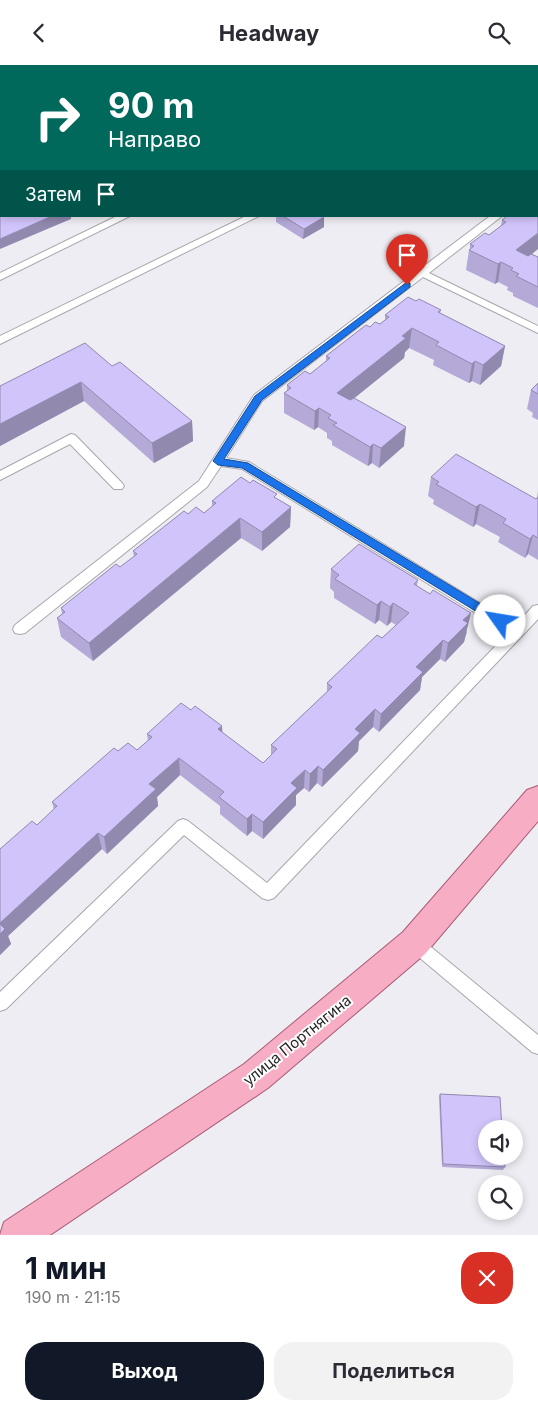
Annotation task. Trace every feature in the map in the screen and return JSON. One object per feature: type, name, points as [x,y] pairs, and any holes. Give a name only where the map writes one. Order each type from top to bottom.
[{"type":"main road","name":"улица Портнягина","points":[[17,1235],[256,1076],[414,943],[538,799]]},
{"type":"lane","points":[[0,277],[123,217]]},
{"type":"lane","points":[[0,340],[252,217]]},
{"type":"lane","points":[[20,629],[203,484],[258,398],[496,217]]},
{"type":"lane","points":[[422,273],[538,330]]},
{"type":"lane","points":[[0,476],[71,438],[118,486]]},
{"type":"lane","points":[[218,461],[245,465],[517,632]]},
{"type":"lane","points":[[0,1003],[183,826],[268,893],[538,610]]},
{"type":"lane","points":[[414,943],[538,1046]]},
{"type":"building","points":[[0,217],[50,217],[0,239]]},
{"type":"building","points":[[285,217],[324,217],[304,229]]},
{"type":"building","points":[[506,217],[538,217],[538,233],[516,250],[528,256],[531,254],[538,257],[538,287],[516,276],[519,274],[511,270],[513,268],[501,262],[498,264],[469,250],[474,246],[470,244],[485,233],[489,235],[506,222],[502,220]]},
{"type":"building","points":[[408,297],[416,301],[419,299],[441,310],[438,312],[505,346],[483,365],[475,361],[472,364],[436,345],[439,342],[412,328],[402,336],[406,338],[337,393],[350,400],[354,398],[406,427],[381,448],[373,444],[370,447],[333,425],[337,423],[328,418],[331,415],[319,408],[315,411],[284,393],[291,388],[287,385],[305,371],[310,374],[330,358],[326,356],[366,325],[370,327],[375,322],[380,324],[389,317],[385,315]]},
{"type":"building","points":[[85,343],[112,366],[120,362],[192,421],[152,443],[81,382],[0,424],[0,386]]},
{"type":"building","points":[[538,383],[538,394],[531,390]]},
{"type":"building","points":[[456,454],[536,499],[538,497],[538,538],[533,535],[530,539],[503,523],[506,519],[480,504],[476,507],[436,484],[439,482],[431,477]]},
{"type":"building","points":[[241,477],[250,483],[253,480],[277,494],[274,497],[291,507],[262,532],[240,518],[89,643],[57,618],[65,612],[61,608],[116,564],[120,567],[137,554],[133,551],[184,511],[188,514],[196,507],[204,513],[216,503],[212,501]]},
{"type":"building","points":[[359,544],[418,580],[414,584],[430,594],[433,590],[471,613],[463,620],[468,623],[448,643],[443,640],[416,667],[423,672],[381,714],[375,709],[355,729],[360,733],[323,770],[318,766],[310,774],[305,770],[291,783],[297,788],[263,822],[252,814],[247,819],[219,797],[224,792],[179,758],[149,784],[156,789],[104,837],[98,833],[0,923],[0,849],[32,821],[37,825],[57,806],[52,802],[114,748],[118,751],[128,743],[137,750],[152,737],[147,734],[181,703],[191,710],[195,706],[222,726],[218,729],[263,763],[277,749],[271,745],[332,687],[327,683],[377,635],[382,638],[409,613],[393,603],[390,607],[381,601],[377,605],[335,579],[339,575],[331,569]]},
{"type":"building","points":[[0,924],[5,929],[0,934]]},
{"type":"building","points":[[440,1094],[500,1097],[501,1120],[478,1120],[478,1165],[505,1165],[505,1167],[443,1164]]},
{"type":"route","points":[[407,285],[258,398],[218,461],[245,465],[500,621]]}]
